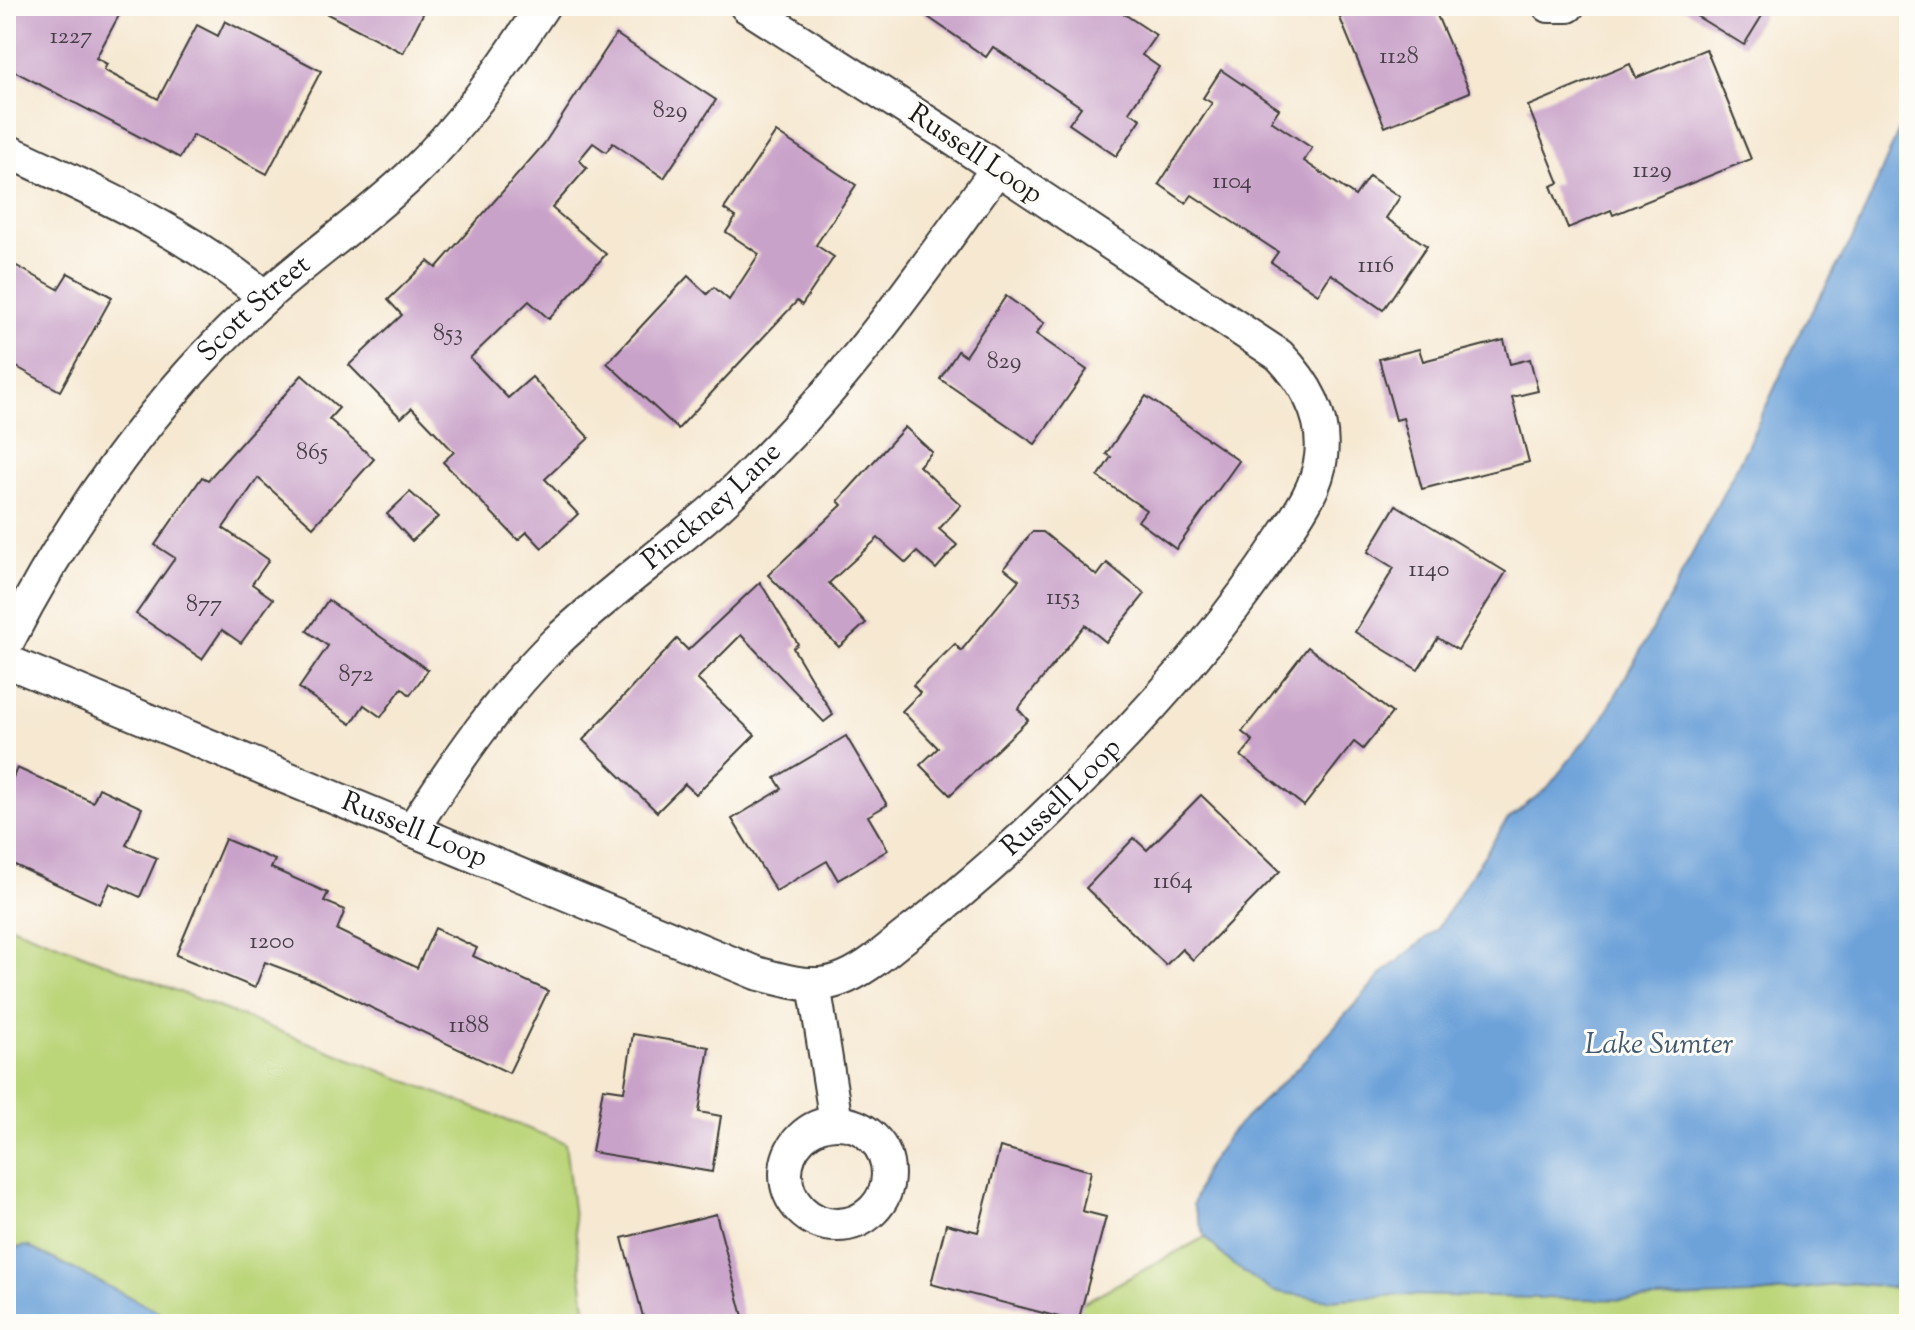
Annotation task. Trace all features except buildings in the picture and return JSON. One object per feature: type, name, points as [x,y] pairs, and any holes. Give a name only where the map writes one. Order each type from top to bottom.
[{"type":"street","name":"Scott Street","points":[[6,645],[71,529],[161,407],[265,297],[411,175],[487,89],[543,6]]},
{"type":"street","name":"Russell Loop","points":[[6,661],[756,973],[814,984],[837,981],[862,969],[935,913],[1043,819],[1201,650],[1264,566],[1316,480],[1322,431],[1316,408],[1305,385],[1279,355],[746,6]]},
{"type":"street","points":[[1549,6],[1568,6]]},
{"type":"street","points":[[6,150],[187,240],[265,297]]},
{"type":"street","name":"Pinckney Lane","points":[[412,830],[486,721],[554,644],[586,614],[707,516],[821,402],[872,342],[997,169]]},
{"type":"street","points":[[814,984],[836,1122]]},
{"type":"green space","points":[[6,924],[565,1143],[587,1324],[178,1324],[27,1246],[15,1248],[6,1254]]},
{"type":"green space","points":[[1205,1237],[1232,1264],[1329,1300],[1396,1295],[1750,1295],[1852,1283],[1909,1292],[1909,1324],[1043,1324]]},
{"type":"water","name":"Lake Sumter","points":[[1909,106],[1909,1292],[1852,1283],[1750,1295],[1631,1300],[1396,1295],[1329,1300],[1272,1291],[1232,1264],[1205,1237],[1193,1205],[1203,1173],[1231,1132],[1298,1067],[1384,972],[1436,930],[1507,820],[1547,788],[1603,718],[1670,597],[1746,449],[1803,327],[1855,234]]},
{"type":"water","points":[[27,1246],[178,1324],[7,1324],[6,1254],[15,1248]]}]
